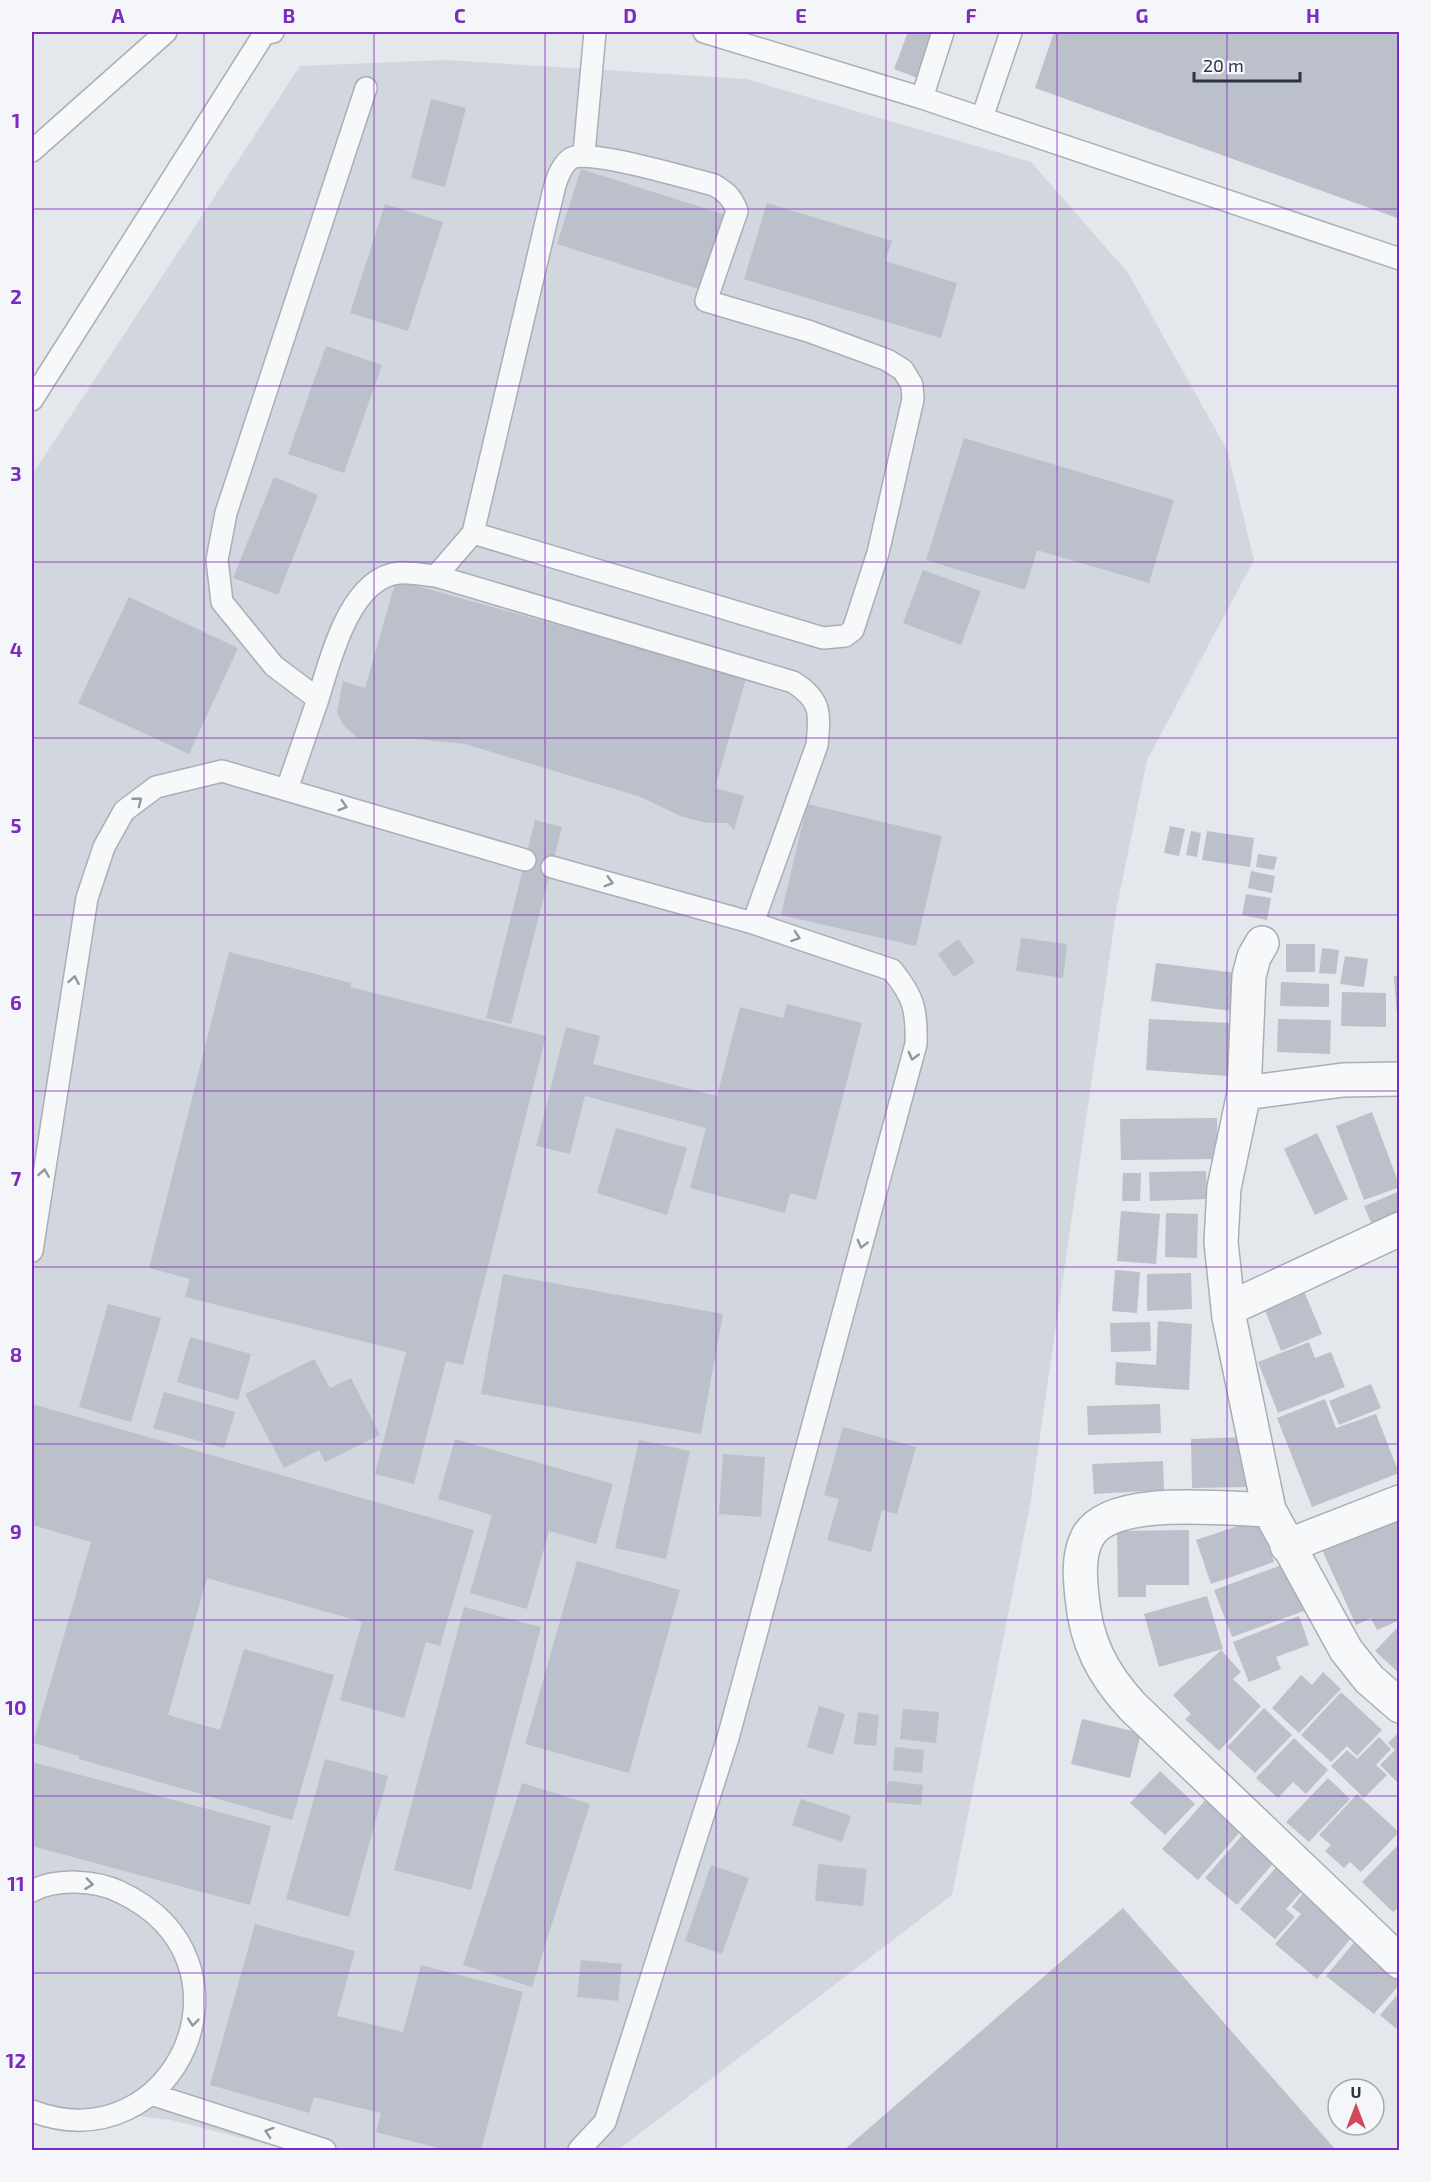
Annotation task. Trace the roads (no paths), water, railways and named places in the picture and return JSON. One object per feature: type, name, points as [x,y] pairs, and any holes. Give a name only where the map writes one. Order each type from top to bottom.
[{"type":"street","points":[[1262,943],[1249,976],[1244,1093],[1224,1188],[1221,1242],[1228,1310],[1269,1510],[1346,1650],[1369,1679],[1400,1706]]},
{"type":"street","points":[[1244,1093],[1343,1080],[1400,1079]]},
{"type":"street","points":[[1228,1310],[1400,1229]]},
{"type":"street","points":[[1287,1546],[1400,1502]]},
{"type":"street","points":[[1269,1510],[1143,1507],[1111,1516],[1094,1527],[1082,1553],[1080,1578],[1084,1620],[1094,1651],[1110,1682],[1132,1706],[1400,1962]]},
{"type":"lane","points":[[32,151],[166,32]]},
{"type":"lane","points":[[32,400],[264,34],[273,32]]},
{"type":"lane","points":[[584,154],[595,32]]},
{"type":"lane","points":[[704,32],[922,98],[1400,259]]},
{"type":"lane","points":[[922,98],[943,32]]},
{"type":"lane","points":[[982,118],[1011,32]]},
{"type":"lane","points":[[318,699],[274,666],[243,631],[222,602],[218,560],[226,513],[366,88]]},
{"type":"lane","points":[[436,576],[473,533],[556,184],[562,167],[572,157],[584,154],[714,185],[725,191],[733,200],[737,211],[706,301],[860,349],[903,370],[912,385],[913,399],[878,553],[854,630],[845,636],[823,638],[473,533]]},
{"type":"lane","points":[[287,789],[333,650],[356,602],[373,584],[385,577],[399,573],[436,576],[793,682],[806,689],[815,700],[820,715],[817,745],[753,923]]},
{"type":"lane","points":[[32,1251],[87,898],[104,847],[124,811],[156,787],[222,771],[525,860]]},
{"type":"lane","points":[[552,867],[753,923],[892,970],[907,988],[917,1012],[916,1044],[728,1738],[604,2122],[579,2151]]},
{"type":"lane","points":[[32,1891],[72,1882],[109,1887],[143,1902],[170,1928],[188,1960],[196,1996],[191,2033],[176,2067],[150,2094],[120,2112],[87,2120],[51,2118],[32,2110]]},
{"type":"lane","points":[[150,2094],[325,2151]]}]
